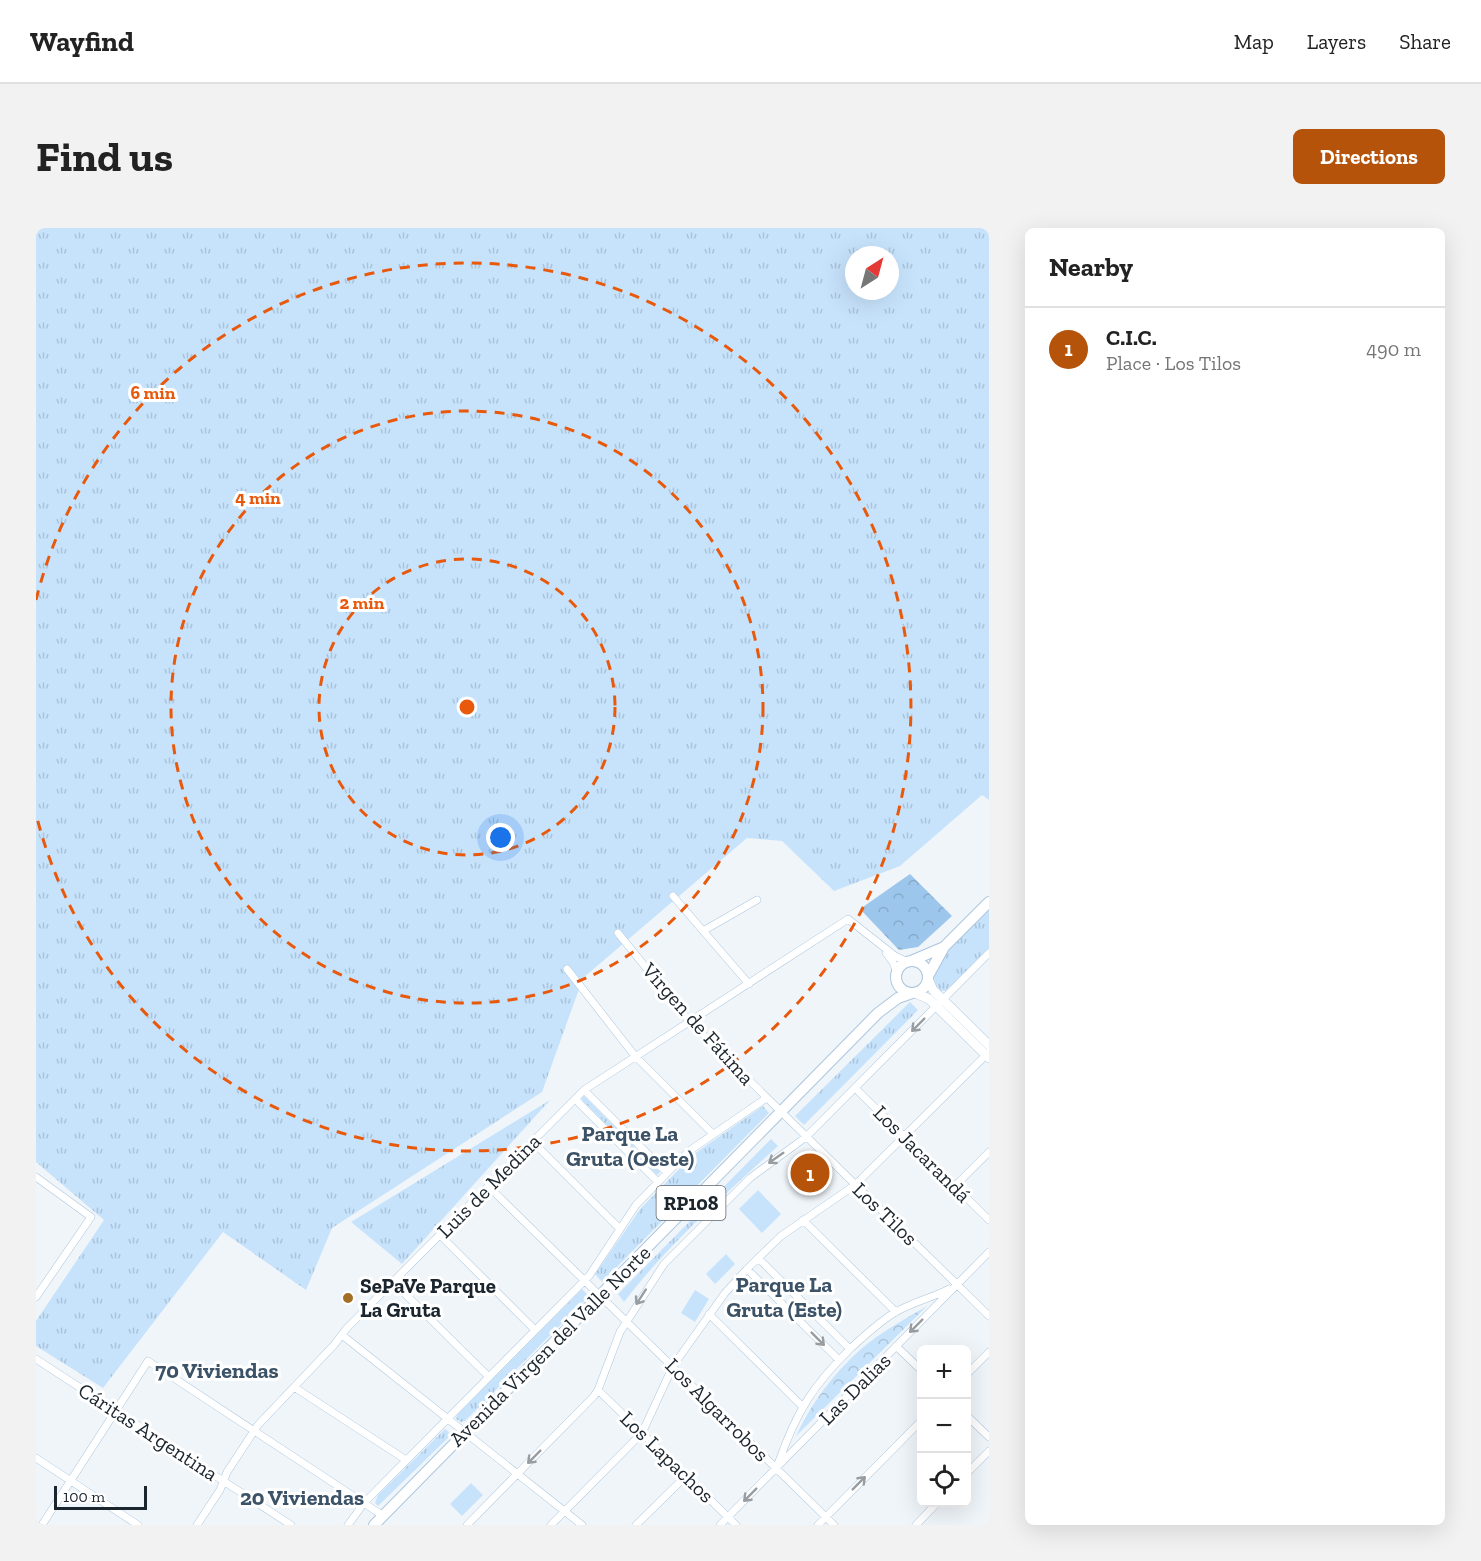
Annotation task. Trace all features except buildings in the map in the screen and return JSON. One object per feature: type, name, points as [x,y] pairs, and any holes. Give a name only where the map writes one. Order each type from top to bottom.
[{"type":"main road","name":"RP108","points":[[913,993],[924,988],[944,947],[989,902]]},
{"type":"main road","name":"RP108","points":[[897,975],[901,966],[944,947]]},
{"type":"main road","points":[[909,962],[920,963],[927,971],[940,1003],[988,1055]]},
{"type":"main road","points":[[897,975],[900,986],[940,1003],[989,1044]]},
{"type":"main road","name":"Avenida Virgen del Valle Norte","points":[[878,1013],[892,990],[897,975]]},
{"type":"main road","name":"Avenida Virgen del Valle Norte","points":[[374,1525],[878,1013],[898,998],[913,993]]},
{"type":"street","points":[[674,896],[749,984]]},
{"type":"street","points":[[704,931],[757,900]]},
{"type":"street","name":"Luis de Medina","points":[[197,1525],[220,1490],[227,1472],[254,1431],[393,1282],[584,1090],[848,919],[877,942]]},
{"type":"street","name":"Virgen de Fátima","points":[[618,933],[690,1022],[765,1099],[781,1112]]},
{"type":"street","points":[[877,942],[895,956],[909,962]]},
{"type":"street","points":[[877,942],[893,962],[897,975]]},
{"type":"street","points":[[467,1525],[594,1396],[620,1332],[664,1264],[750,1178],[806,1137],[989,953]]},
{"type":"street","points":[[567,969],[635,1056],[713,1134]]},
{"type":"street","points":[[551,1525],[642,1433],[673,1366],[709,1314],[747,1269],[781,1236],[855,1185],[988,1055]]},
{"type":"street","name":"Los Jacarandá","points":[[855,1088],[989,1220]]},
{"type":"street","points":[[584,1090],[667,1173]]},
{"type":"street","points":[[575,1099],[658,1182]]},
{"type":"street","points":[[348,1525],[364,1503],[584,1281],[636,1205],[689,1150],[765,1099]]},
{"type":"street","name":"Los Tilos","points":[[781,1112],[989,1316]]},
{"type":"street","points":[[532,1142],[620,1229]]},
{"type":"street","points":[[955,1186],[989,1152]]},
{"type":"street","points":[[36,1177],[91,1217],[38,1291]]},
{"type":"street","name":"Los Algarrobos","points":[[488,1186],[834,1525]]},
{"type":"street","points":[[803,1220],[896,1312]]},
{"type":"street","points":[[440,1235],[535,1330]]},
{"type":"street","name":"Las Dalias","points":[[720,1525],[989,1252]]},
{"type":"street","points":[[758,1258],[850,1349]]},
{"type":"street","points":[[747,1269],[839,1360]]},
{"type":"street","points":[[393,1282],[489,1377]]},
{"type":"street","points":[[776,1468],[789,1432],[802,1406],[824,1375],[877,1324],[896,1312],[957,1285]]},
{"type":"street","points":[[709,1314],[802,1406]]},
{"type":"street","points":[[342,1335],[582,1525]]},
{"type":"street","points":[[896,1346],[917,1367]]},
{"type":"street","points":[[971,1370],[989,1352]]},
{"type":"street","name":"Cáritas Argentina","points":[[36,1359],[291,1525]]},
{"type":"street","points":[[42,1525],[148,1361],[382,1515]]},
{"type":"street","points":[[294,1387],[406,1460]]},
{"type":"street","name":"Los Lapachos","points":[[598,1390],[736,1525]]},
{"type":"street","points":[[971,1420],[989,1437]]},
{"type":"street","points":[[818,1525],[917,1424]]},
{"type":"street","points":[[971,1469],[989,1451]]},
{"type":"street","points":[[36,1458],[138,1525]]},
{"type":"street","points":[[636,1525],[686,1476]]},
{"type":"street","points":[[916,1525],[934,1507]]},
{"type":"green space","points":[[36,228],[989,228],[989,800],[982,795],[900,866],[834,891],[782,841],[747,838],[583,978],[542,1092],[332,1228],[306,1290],[223,1232],[103,1388],[36,1346],[36,1321],[104,1220],[36,1162]]},
{"type":"green space","points":[[910,874],[952,916],[918,947],[899,950],[860,909]]},
{"type":"green space","points":[[989,910],[989,948],[946,991],[940,991],[934,978],[938,962]]},
{"type":"green space","points":[[910,1002],[918,1010],[804,1125],[795,1116]]},
{"type":"green space","points":[[584,1096],[660,1172],[657,1175],[581,1099]]},
{"type":"green space","points":[[550,1100],[402,1264],[351,1222]]},
{"type":"green space","points":[[763,1106],[769,1113],[602,1282],[595,1274],[641,1208],[694,1154]]},
{"type":"green space","points":[[771,1139],[778,1146],[678,1240],[624,1302],[618,1294]]},
{"type":"green space","points":[[758,1190],[781,1214],[762,1233],[739,1209]]},
{"type":"green space","points":[[726,1254],[735,1264],[715,1284],[706,1274]]},
{"type":"green space","points":[[582,1289],[589,1296],[465,1421],[461,1422],[456,1419],[457,1415]]},
{"type":"green space","points":[[695,1290],[709,1299],[695,1322],[681,1313]]},
{"type":"green space","points":[[927,1306],[796,1436],[820,1395],[851,1359],[875,1338]]},
{"type":"green space","points":[[445,1429],[450,1433],[449,1437],[378,1506],[375,1503],[378,1495]]},
{"type":"green space","points":[[471,1483],[483,1495],[462,1516],[450,1504]]},
{"type":"place","name":"C.I.C.","points":[[810,1173]]},
{"type":"place","name":"SePaVe Parque La Gruta","points":[[348,1298]]},
{"type":"district","name":"Parque La Gruta (Oeste)","points":[[630,1146]]},
{"type":"district","name":"Parque La Gruta (Este)","points":[[784,1296]]},
{"type":"district","name":"70 Viviendas","points":[[217,1370]]},
{"type":"district","name":"20 Viviendas","points":[[302,1497]]}]
